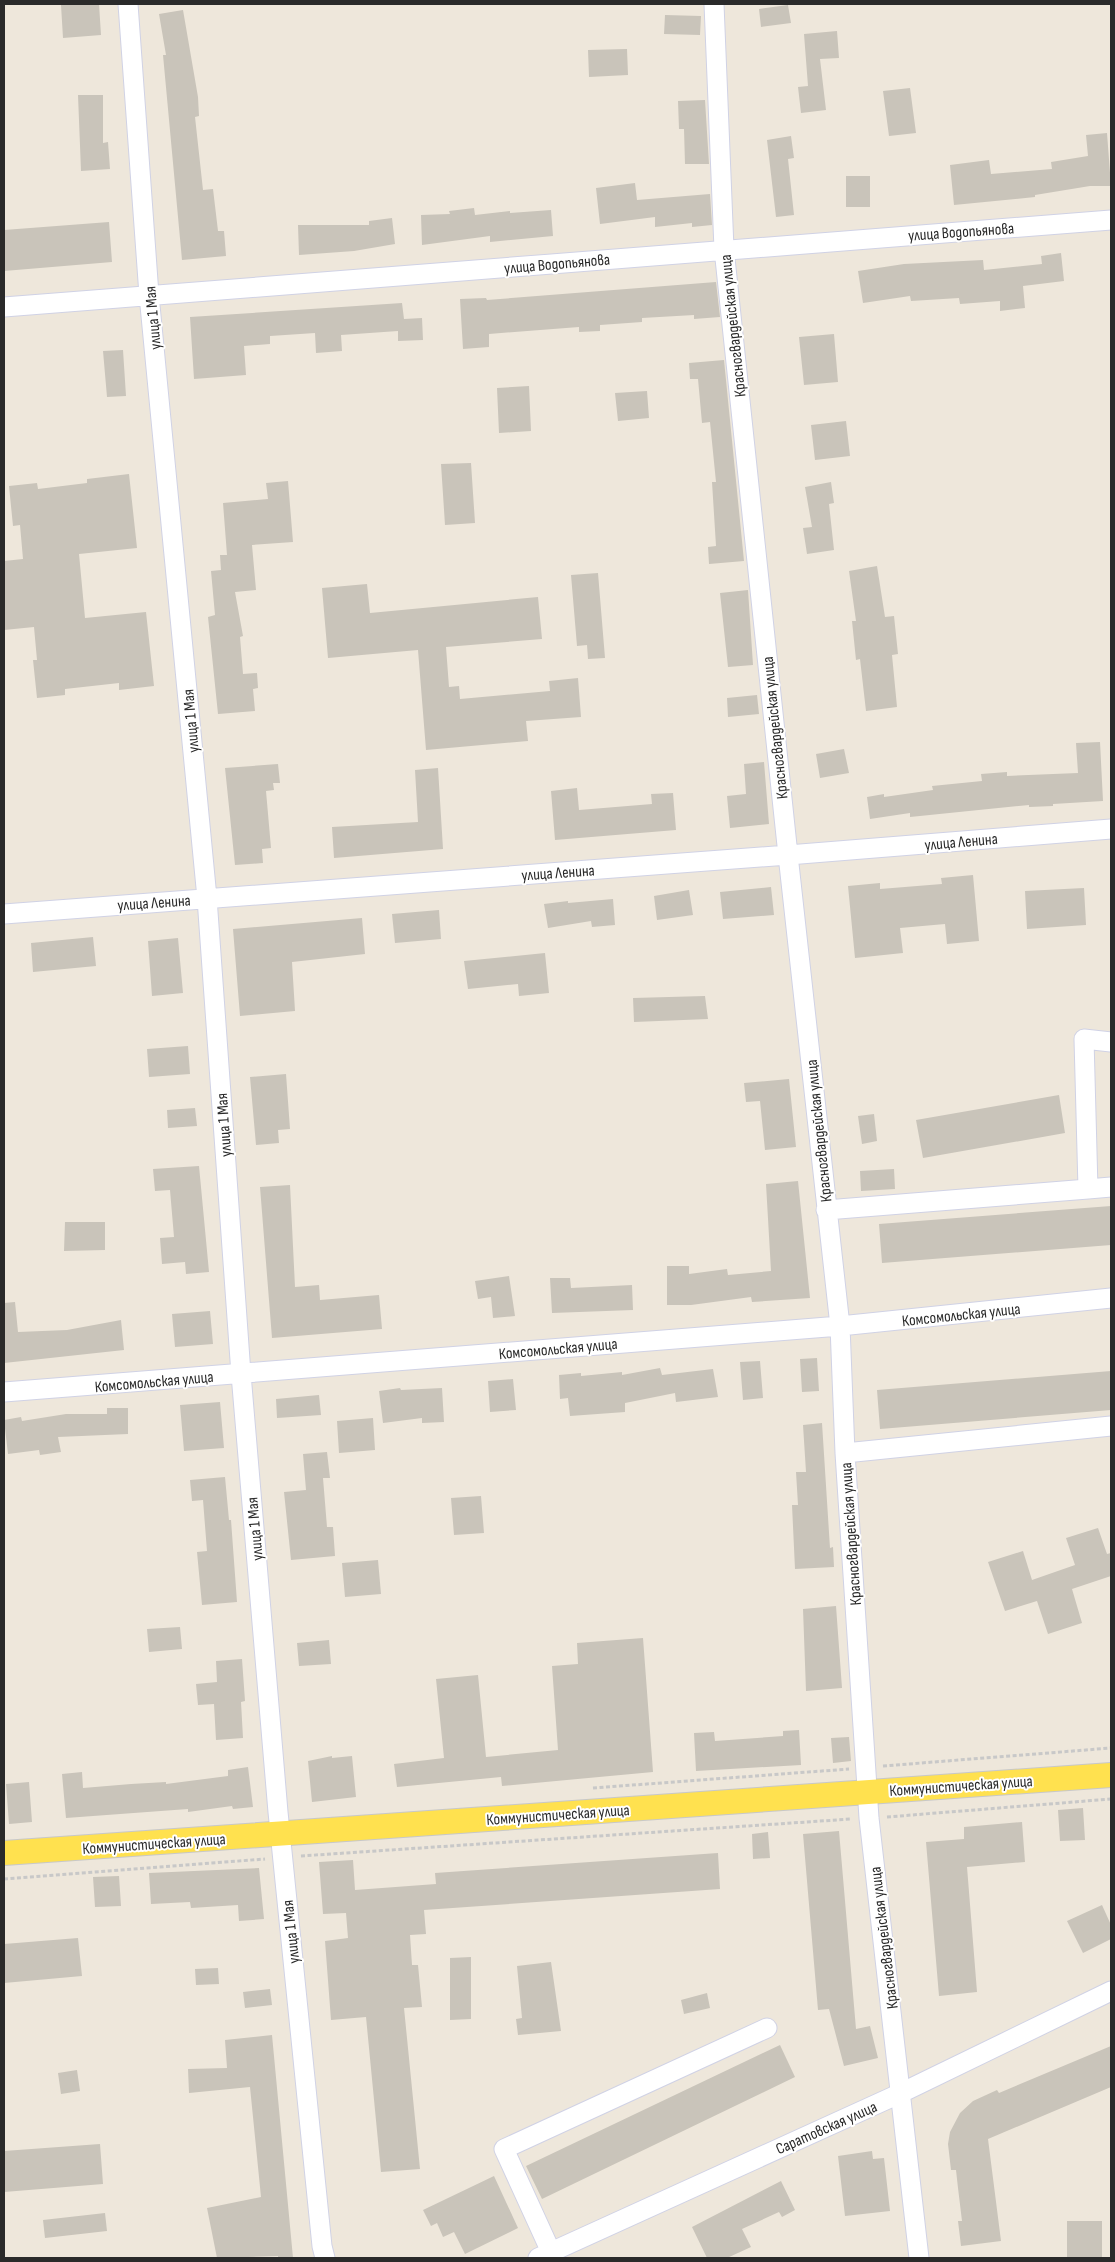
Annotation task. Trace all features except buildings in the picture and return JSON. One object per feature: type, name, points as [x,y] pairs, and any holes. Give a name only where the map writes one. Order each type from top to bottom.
[{"type":"main road","name":"Коммунистическая улица","points":[[4,1854],[281,1846],[867,1791],[1111,1774]]},
{"type":"street","name":"улица 1 Мая","points":[[128,4],[149,295],[207,898],[241,1374],[281,1846],[321,2254]]},
{"type":"street","name":"Красногвардейская улица","points":[[714,4],[724,249],[840,1326],[845,1452],[869,1818],[919,2258]]},
{"type":"street","name":"улица Водопьянова","points":[[4,307],[1111,220]]},
{"type":"street","name":"улица Ленина","points":[[4,914],[1111,829]]},
{"type":"street","points":[[1088,1189],[1084,1039],[1111,1042]]},
{"type":"street","points":[[826,1210],[1111,1187]]},
{"type":"street","name":"Комсомольская улица","points":[[4,1392],[840,1326],[1111,1298]]},
{"type":"street","points":[[845,1452],[1111,1426]]},
{"type":"street","name":"Саратовская улица","points":[[544,2255],[901,2093],[1111,1991]]},
{"type":"street","points":[[544,2255],[504,2149],[767,2028]]},
{"type":"path","points":[[592,1788],[1111,1748]]},
{"type":"path","points":[[4,1880],[281,1846],[869,1818],[1111,1799]]}]
